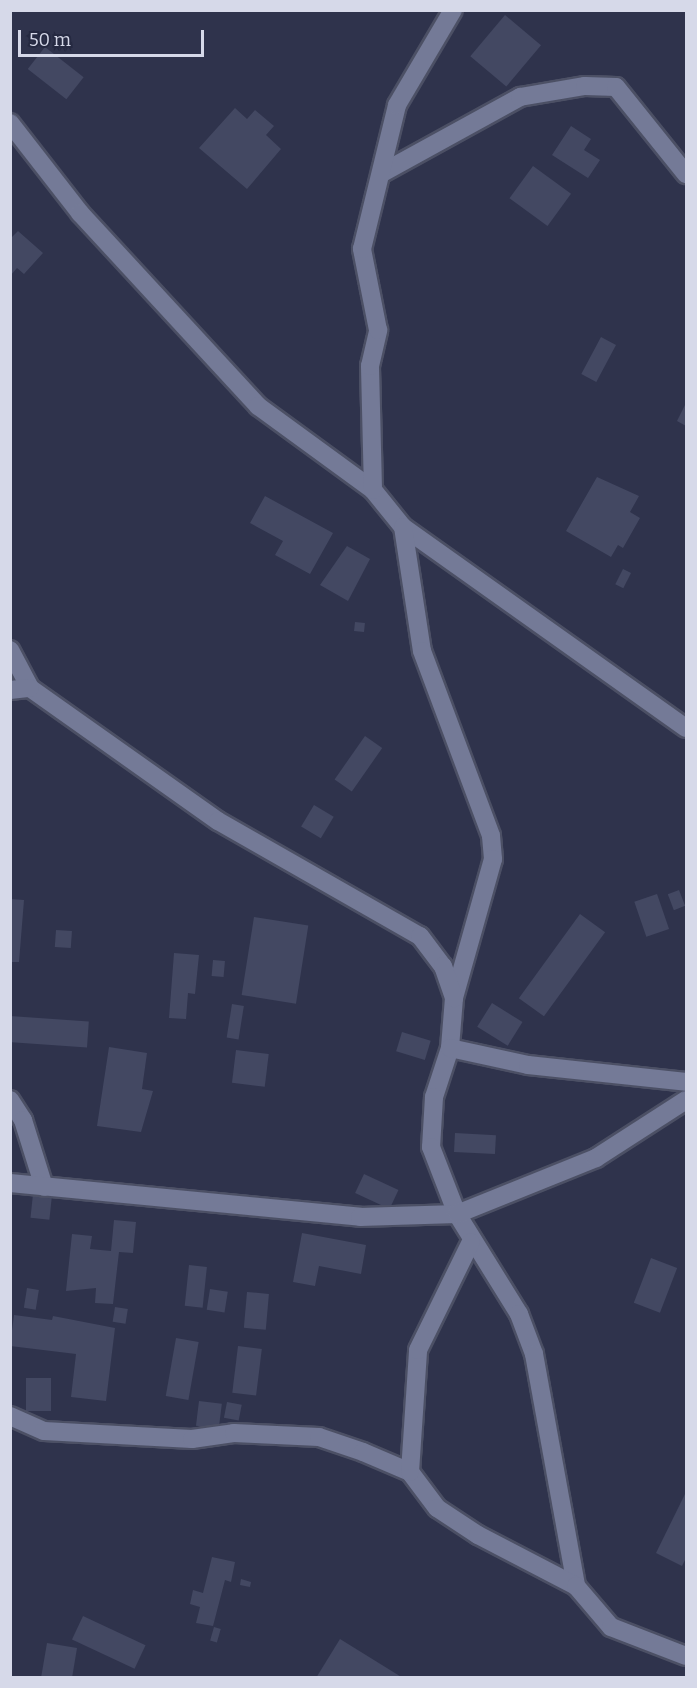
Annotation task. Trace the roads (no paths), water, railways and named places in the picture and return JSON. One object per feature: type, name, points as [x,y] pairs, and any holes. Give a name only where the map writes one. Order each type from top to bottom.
[{"type":"street","points":[[373,490],[370,366],[378,330],[362,249],[397,105],[453,10]]},
{"type":"street","points":[[382,173],[520,97],[585,86],[616,87],[687,174]]},
{"type":"street","points":[[10,123],[80,213],[258,406],[373,490],[404,527],[687,728]]},
{"type":"street","points":[[404,527],[422,651],[491,836],[492,877],[454,998],[450,1048],[434,1096],[431,1148],[457,1214],[471,1242],[519,1314],[534,1354],[576,1586]]},
{"type":"street","points":[[11,651],[30,688],[218,821],[420,936],[443,966],[454,998]]},
{"type":"street","points":[[10,690],[30,688]]},
{"type":"street","points":[[450,1048],[528,1065],[655,1083],[687,1082]]},
{"type":"street","points":[[10,1100],[23,1120],[44,1187]]},
{"type":"street","points":[[10,1183],[360,1217],[457,1214],[596,1158],[687,1100]]},
{"type":"street","points":[[410,1472],[418,1350],[471,1242]]},
{"type":"street","points":[[10,1416],[44,1431],[192,1439],[234,1433],[319,1437],[410,1472],[437,1508],[576,1586],[610,1627],[687,1656]]}]
